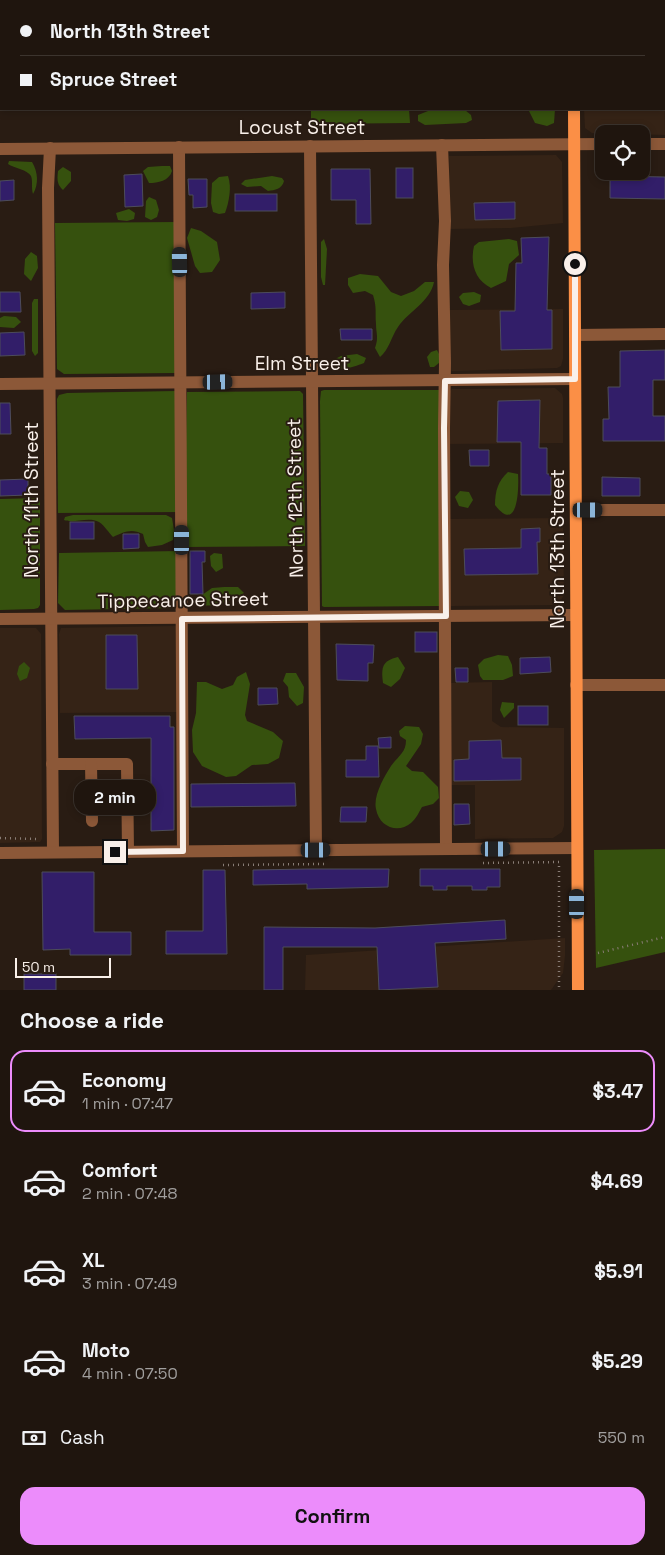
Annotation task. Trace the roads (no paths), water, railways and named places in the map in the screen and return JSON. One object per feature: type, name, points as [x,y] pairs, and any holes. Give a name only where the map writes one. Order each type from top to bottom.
[{"type":"main road","name":"North 13th Street","points":[[574,110],[578,990]]},
{"type":"street","name":"Locust Street","points":[[0,149],[595,144]]},
{"type":"street","points":[[650,144],[665,144]]},
{"type":"street","points":[[442,145],[445,221],[443,265],[446,849]]},
{"type":"street","name":"North 12th Street","points":[[310,146],[316,850]]},
{"type":"street","points":[[179,147],[183,851]]},
{"type":"street","name":"North 11th Street","points":[[50,148],[48,188],[53,852]]},
{"type":"street","points":[[575,334],[665,334]]},
{"type":"street","name":"Elm Street","points":[[0,384],[575,379]]},
{"type":"street","points":[[576,510],[665,510]]},
{"type":"street","name":"Tippecanoe Street","points":[[0,619],[576,615]]},
{"type":"street","points":[[576,685],[665,685]]},
{"type":"street","points":[[52,764],[127,764],[128,852]]},
{"type":"street","points":[[90,764],[92,820]]},
{"type":"street","points":[[0,853],[577,848]]}]
